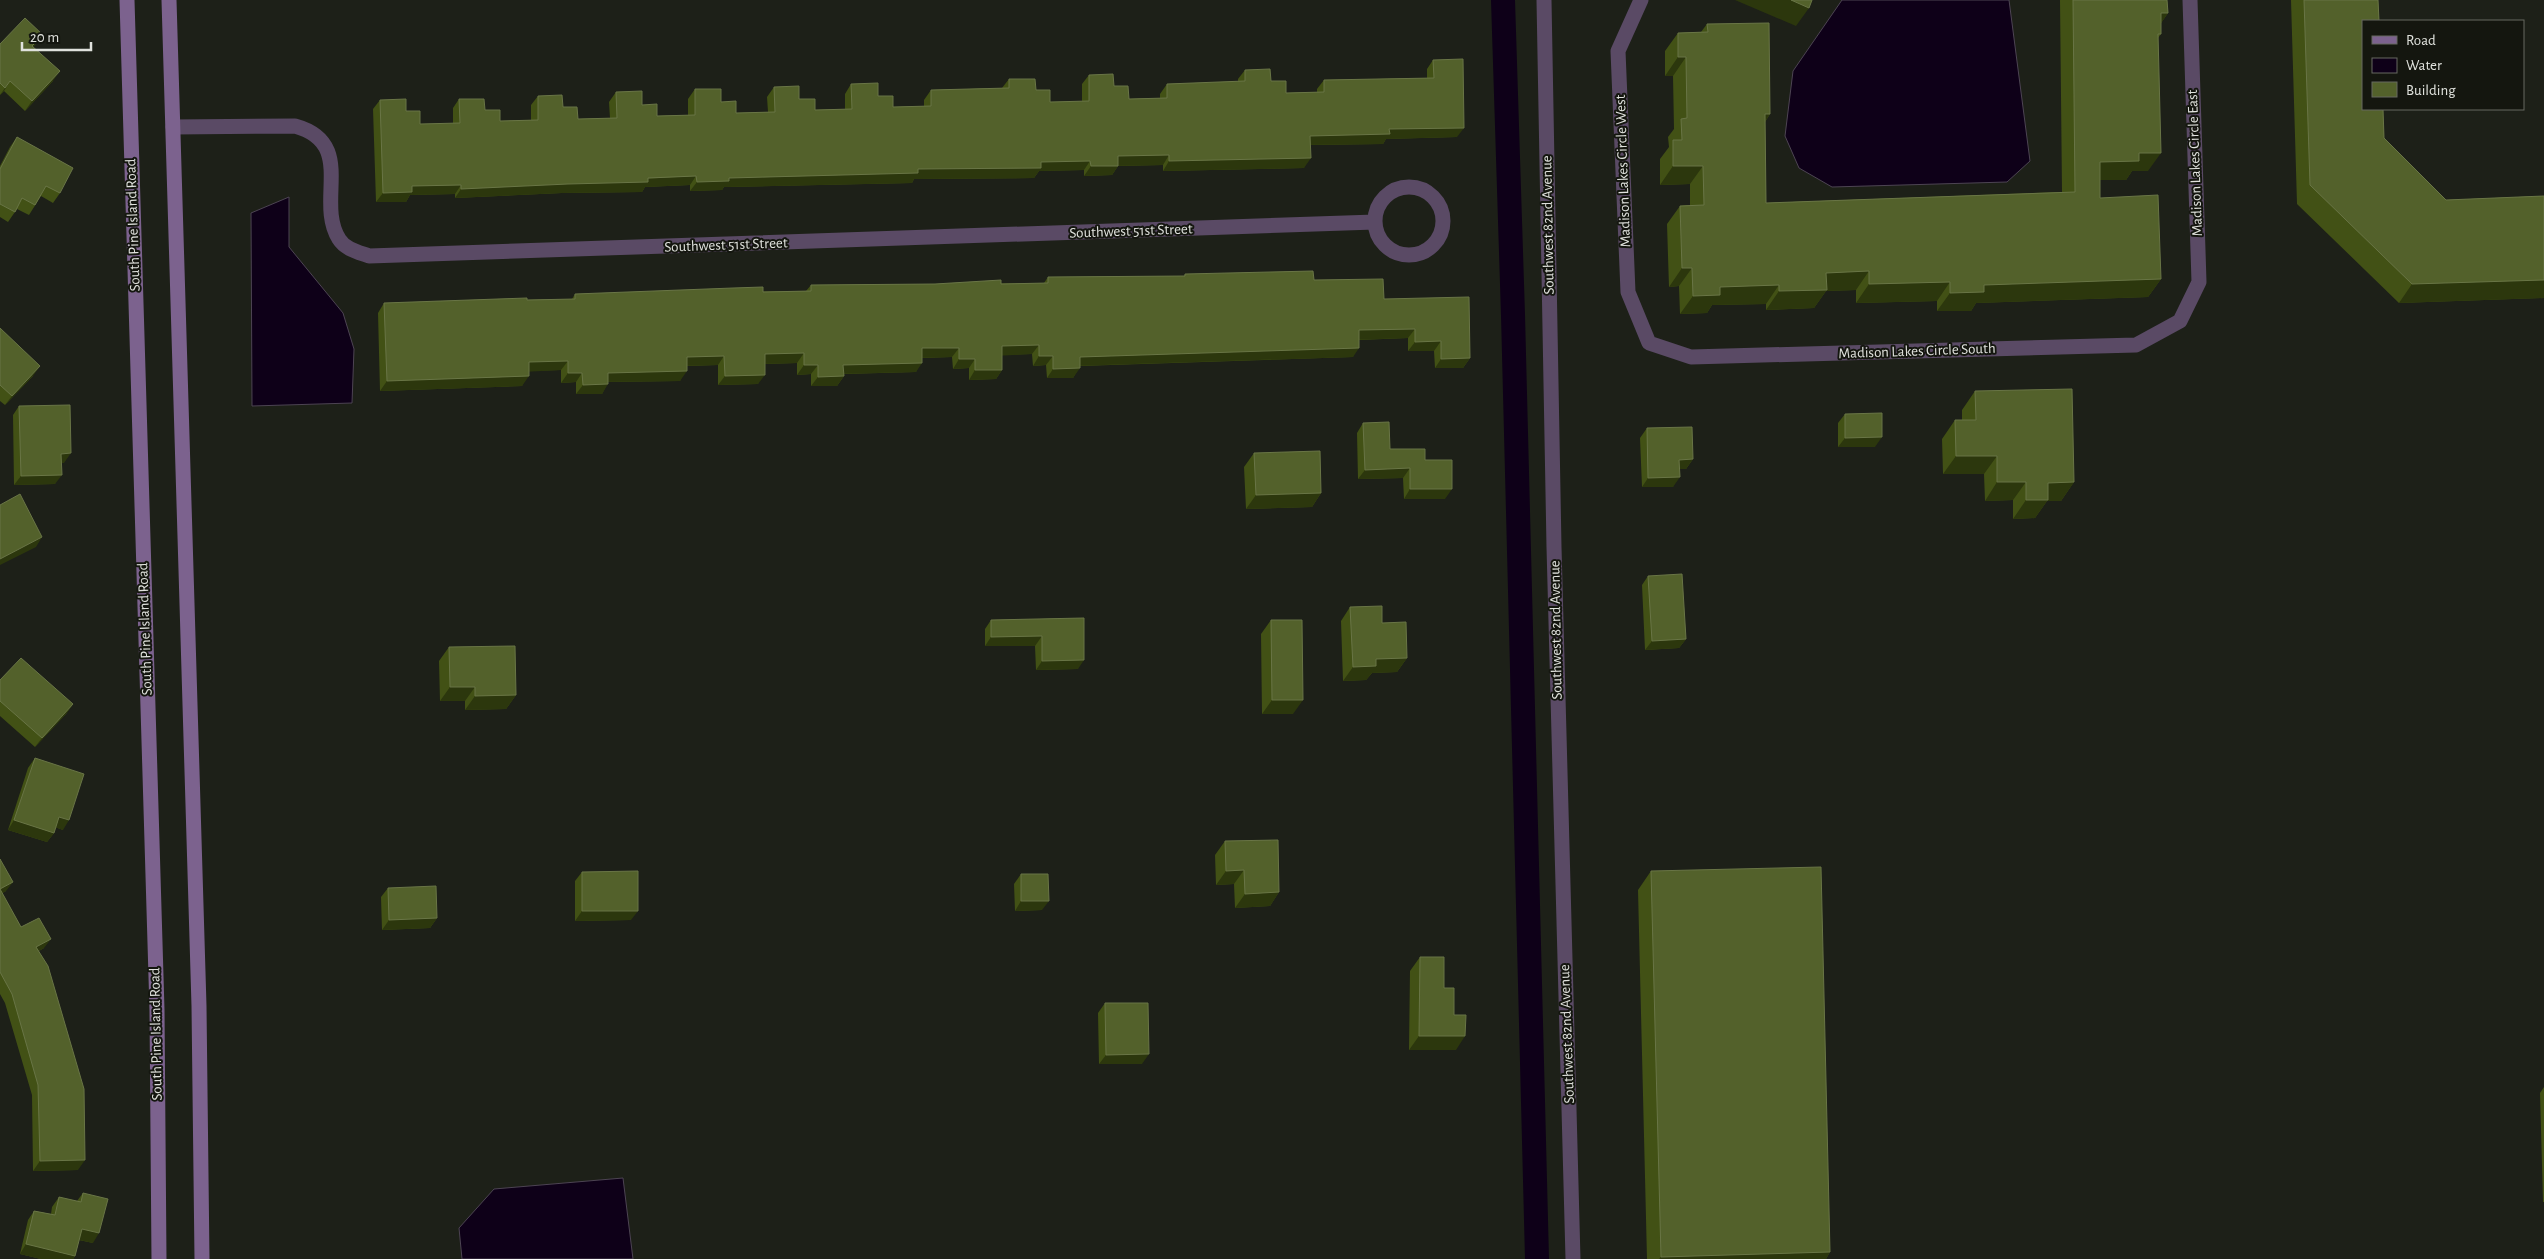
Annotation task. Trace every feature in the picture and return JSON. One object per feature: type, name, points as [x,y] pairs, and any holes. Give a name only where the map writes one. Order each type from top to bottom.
[{"type":"main road","name":"South Pine Island Road","points":[[126,0],[157,1010],[159,1259]]},
{"type":"main road","points":[[169,0],[199,1006],[202,1259]]},
{"type":"street","name":"Southwest 82nd Avenue","points":[[1544,0],[1554,546],[1573,1259]]},
{"type":"street","name":"Madison Lakes Circle West","points":[[1641,0],[1618,51],[1628,292],[1649,343]]},
{"type":"street","name":"Madison Lakes Circle East","points":[[2180,321],[2199,282],[2190,0]]},
{"type":"street","name":"Southwest 51st Street","points":[[173,127],[295,126],[312,130],[322,139],[328,151],[333,224],[339,240],[351,250],[369,256],[1375,222]]},
{"type":"street","points":[[1410,186],[1431,194],[1443,212],[1444,224],[1441,235],[1425,252],[1408,255],[1392,251],[1383,243],[1377,233],[1375,222],[1381,201],[1389,193],[1399,188],[1410,186]]},
{"type":"street","name":"Madison Lakes Circle South","points":[[1649,343],[1692,357],[2136,345],[2180,321]]},
{"type":"water","points":[[1842,0],[2009,0],[2030,161],[2007,182],[1832,187],[1799,168],[1785,136],[1793,71]]},
{"type":"water","points":[[289,197],[289,247],[343,313],[354,349],[352,403],[252,406],[251,213]]},
{"type":"water","points":[[623,1178],[633,1259],[462,1259],[459,1228],[494,1189]]},
{"type":"building","points":[[1791,0],[1812,0],[1809,8]]},
{"type":"building","points":[[2073,0],[2167,0],[2168,13],[2161,13],[2161,34],[2158,34],[2161,153],[2139,153],[2139,161],[2100,162],[2100,198],[2158,195],[2161,279],[1984,285],[1984,292],[1950,293],[1950,282],[1869,284],[1869,271],[1826,273],[1827,290],[1779,291],[1779,285],[1720,287],[1720,295],[1693,296],[1692,268],[1682,268],[1680,206],[1704,205],[1703,166],[1673,166],[1673,140],[1682,140],[1681,119],[1687,118],[1686,57],[1678,57],[1678,33],[1708,32],[1707,24],[1769,23],[1770,114],[1765,114],[1766,203],[2075,192]]},
{"type":"building","points":[[2304,0],[2378,0],[2379,20],[2362,20],[2362,110],[2383,110],[2384,138],[2446,200],[2544,196],[2544,280],[2412,284],[2310,185]]},
{"type":"building","points":[[25,18],[43,35],[32,46],[60,71],[32,101],[10,81],[5,88],[0,83],[0,44]]},
{"type":"building","points":[[1463,59],[1464,128],[1389,129],[1390,134],[1310,136],[1311,158],[1169,161],[1169,155],[1118,156],[1118,166],[1091,166],[1090,161],[1041,162],[1041,168],[918,169],[918,173],[729,178],[729,181],[697,182],[696,176],[648,178],[648,182],[461,189],[461,185],[412,186],[412,192],[383,193],[380,100],[406,99],[406,111],[420,111],[420,124],[460,123],[459,99],[484,99],[485,110],[500,110],[500,121],[538,120],[538,96],[562,95],[563,107],[577,107],[578,119],[617,118],[616,92],[642,91],[642,105],[657,104],[657,116],[695,115],[695,89],[721,89],[721,102],[736,101],[736,113],[775,112],[774,87],[799,86],[799,99],[815,99],[815,110],[852,109],[851,84],[878,83],[878,96],[893,96],[893,107],[931,106],[931,90],[1009,88],[1009,79],[1035,79],[1036,90],[1050,90],[1050,102],[1089,101],[1089,75],[1113,74],[1114,86],[1128,86],[1129,99],[1167,98],[1167,84],[1245,81],[1245,70],[1270,69],[1271,81],[1286,81],[1286,93],[1324,92],[1324,80],[1434,78],[1433,60]]},
{"type":"building","points":[[17,137],[73,168],[60,193],[46,186],[35,205],[22,198],[15,212],[0,204],[0,169]]},
{"type":"building","points":[[1313,271],[1314,280],[1383,279],[1384,299],[1469,297],[1470,358],[1441,359],[1441,341],[1415,342],[1415,329],[1359,330],[1359,348],[1080,357],[1080,368],[1053,369],[1053,356],[1039,356],[1039,345],[1002,346],[1002,370],[975,370],[975,359],[959,359],[959,348],[922,348],[922,363],[843,365],[844,376],[818,377],[818,365],[804,365],[804,353],[765,354],[765,375],[725,376],[724,356],[687,357],[687,371],[608,373],[608,384],[583,385],[582,373],[568,373],[568,361],[529,362],[529,376],[387,381],[384,303],[527,298],[527,300],[575,299],[575,294],[763,287],[763,292],[811,291],[811,285],[935,284],[1001,280],[1001,284],[1048,283],[1048,277],[1185,276],[1185,274]]},
{"type":"building","points":[[0,328],[40,366],[12,396],[0,385]]},
{"type":"building","points":[[2072,389],[2074,482],[2048,483],[2048,500],[2026,500],[2026,482],[1997,482],[1997,456],[1956,456],[1955,420],[1976,420],[1975,391]]},
{"type":"building","points":[[70,405],[71,453],[61,454],[62,475],[21,476],[19,406]]},
{"type":"building","points":[[1882,413],[1882,437],[1845,438],[1845,414]]},
{"type":"building","points":[[1389,422],[1390,449],[1425,449],[1425,460],[1452,460],[1452,489],[1410,489],[1410,468],[1365,470],[1363,423]]},
{"type":"building","points":[[1692,427],[1693,459],[1679,460],[1680,477],[1648,478],[1647,428]]},
{"type":"building","points":[[1320,451],[1321,493],[1256,495],[1254,453]]},
{"type":"building","points":[[20,494],[42,537],[0,559],[0,505]]},
{"type":"building","points":[[1682,574],[1686,639],[1652,641],[1648,576]]},
{"type":"building","points":[[1382,606],[1382,623],[1406,622],[1407,658],[1376,659],[1376,666],[1353,667],[1350,607]]},
{"type":"building","points":[[1084,618],[1084,660],[1042,661],[1042,636],[991,637],[991,620]]},
{"type":"building","points":[[1271,620],[1302,620],[1303,700],[1272,700]]},
{"type":"building","points":[[515,646],[516,695],[475,696],[475,687],[450,687],[449,647]]},
{"type":"building","points":[[21,658],[73,704],[42,738],[0,701],[0,680]]},
{"type":"building","points":[[35,758],[84,774],[69,820],[59,817],[54,833],[14,820]]},
{"type":"building","points":[[1278,840],[1279,892],[1245,894],[1244,870],[1226,871],[1225,841]]},
{"type":"building","points":[[0,859],[13,882],[0,889]]},
{"type":"building","points":[[1821,867],[1830,1252],[1661,1257],[1651,871]]},
{"type":"building","points":[[638,871],[638,911],[582,911],[582,872]]},
{"type":"building","points":[[1021,874],[1048,874],[1049,901],[1021,901]]},
{"type":"building","points":[[436,886],[437,918],[389,920],[388,888]]},
{"type":"building","points":[[0,889],[21,927],[39,918],[51,939],[36,947],[48,966],[84,1089],[85,1160],[40,1161],[38,1085],[12,994],[0,972]]},
{"type":"building","points":[[1420,957],[1444,957],[1444,988],[1454,988],[1454,1015],[1466,1015],[1465,1036],[1419,1036]]},
{"type":"building","points":[[1105,1003],[1148,1003],[1149,1054],[1106,1055]]},
{"type":"building","points":[[83,1193],[108,1199],[99,1233],[82,1229],[75,1256],[26,1244],[34,1211],[55,1215],[59,1197],[81,1202]]},
{"type":"waterway","points":[[1503,0],[1537,1259]]}]
